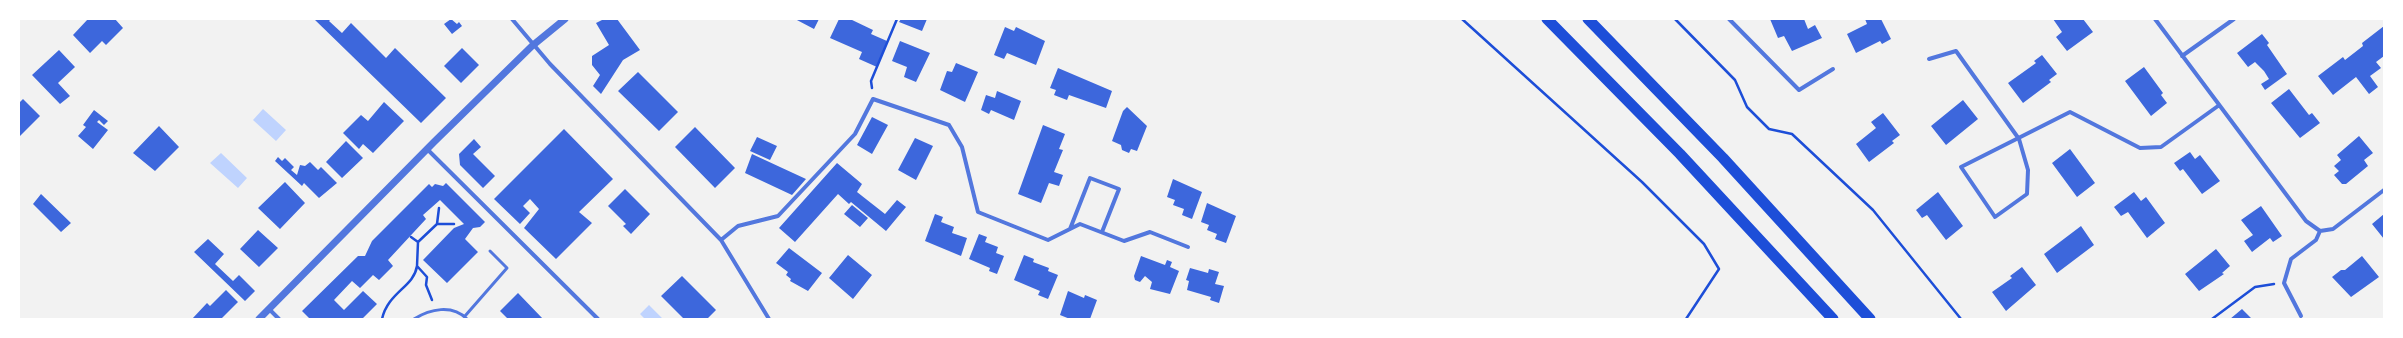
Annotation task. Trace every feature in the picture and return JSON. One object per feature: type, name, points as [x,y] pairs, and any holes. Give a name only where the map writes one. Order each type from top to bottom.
[{"type":"highway","points":[[1547,19],[1680,154],[1833,319]]},
{"type":"highway","points":[[1588,19],[1723,158],[1870,319]]},
{"type":"street","points":[[512,19],[532,46],[721,240],[769,319]]},
{"type":"street","points":[[259,319],[427,148],[532,46],[565,19]]},
{"type":"street","points":[[1729,19],[1799,90],[1833,70]]},
{"type":"street","points":[[2155,19],[2218,106],[2306,221],[2320,231],[2333,228],[2384,190]]},
{"type":"street","points":[[2182,56],[2234,19]]},
{"type":"street","points":[[1929,59],[1956,51],[2019,139],[2028,170],[2027,194],[1995,217],[1961,167],[2019,139],[2070,112],[2140,148],[2161,147],[2218,106]]},
{"type":"street","points":[[721,240],[738,226],[778,216],[855,134],[873,99],[949,126],[962,147],[978,212],[1048,240],[1080,224],[1124,241],[1150,232],[1188,247]]},
{"type":"street","points":[[427,148],[598,319]]},
{"type":"street","points":[[1070,229],[1090,178],[1119,189],[1102,232]]},
{"type":"street","points":[[2301,316],[2284,283],[2291,259],[2316,240],[2320,231]]},
{"type":"street","points":[[269,309],[279,319]]},
{"type":"lane","points":[[414,319],[436,309],[453,311],[466,318],[507,268],[490,251]]},
{"type":"path","points":[[873,99],[871,81],[897,19]]},
{"type":"path","points":[[1462,19],[1642,182],[1704,244],[1719,269],[1686,319]]},
{"type":"path","points":[[1675,19],[1735,80],[1747,107],[1769,129],[1792,134],[1873,210],[1961,319]]},
{"type":"path","points":[[382,319],[388,301],[416,275],[418,242],[437,224],[439,208]]},
{"type":"path","points":[[437,224],[454,224]]},
{"type":"path","points":[[411,237],[418,242]]},
{"type":"path","points":[[417,266],[427,277],[426,285],[436,309]]},
{"type":"path","points":[[2212,319],[2256,287],[2284,283]]},
{"type":"water","points":[[263,109],[286,130],[276,141],[253,120]]},
{"type":"water","points":[[221,153],[247,178],[238,188],[210,163]]},
{"type":"water","points":[[649,305],[663,319],[645,319],[640,314]]},
{"type":"building","points":[[88,19],[115,19],[123,28],[106,45],[102,41],[90,53],[73,35]]},
{"type":"building","points":[[314,19],[331,19],[329,21],[342,33],[351,23],[386,58],[395,48],[446,98],[421,123]]},
{"type":"building","points":[[451,19],[457,24],[459,22],[462,26],[452,34],[444,24]]},
{"type":"building","points":[[604,19],[617,19],[640,50],[623,60],[601,94],[593,86],[600,75],[592,65],[592,56],[609,45],[596,23]]},
{"type":"building","points":[[795,19],[819,19],[814,29]]},
{"type":"building","points":[[839,19],[850,19],[873,30],[871,34],[887,41],[877,67],[859,59],[862,52],[830,38]]},
{"type":"building","points":[[901,19],[927,19],[922,31],[899,22]]},
{"type":"building","points":[[1770,19],[1804,19],[1808,29],[1815,25],[1822,38],[1792,51],[1784,36],[1778,38]]},
{"type":"building","points":[[1865,19],[1881,19],[1891,39],[1882,44],[1880,41],[1856,53],[1847,34],[1867,24]]},
{"type":"building","points":[[2053,19],[2083,19],[2093,32],[2067,51],[2056,37],[2062,32]]},
{"type":"building","points":[[2384,26],[2384,56],[2376,62],[2381,68],[2370,76],[2378,87],[2369,94],[2356,77],[2333,95],[2318,76],[2343,57],[2345,60],[2363,46],[2362,43]]},
{"type":"building","points":[[1005,27],[1014,31],[1016,27],[1045,41],[1036,65],[1007,53],[1004,59],[994,55]]},
{"type":"building","points":[[2262,34],[2269,43],[2267,45],[2287,74],[2265,90],[2261,84],[2269,79],[2264,71],[2255,62],[2248,67],[2237,53]]},
{"type":"building","points":[[900,41],[930,53],[916,82],[904,77],[907,67],[892,61]]},
{"type":"building","points":[[462,48],[479,65],[461,83],[444,66]]},
{"type":"building","points":[[59,50],[75,67],[58,83],[70,96],[60,104],[32,75]]},
{"type":"building","points":[[2042,55],[2057,74],[2049,80],[2051,82],[2023,103],[2008,83],[2036,63],[2034,61]]},
{"type":"building","points":[[956,63],[978,72],[965,102],[940,90],[947,71],[952,72]]},
{"type":"building","points":[[2144,67],[2163,93],[2161,95],[2167,103],[2151,116],[2125,81]]},
{"type":"building","points":[[1058,68],[1112,91],[1106,108],[1069,95],[1067,100],[1054,95],[1056,90],[1050,88]]},
{"type":"building","points":[[638,72],[678,112],[659,131],[618,91]]},
{"type":"building","points":[[2289,89],[2309,115],[2312,113],[2320,123],[2300,138],[2271,103]]},
{"type":"building","points":[[997,91],[1021,101],[1014,120],[991,110],[989,114],[981,110],[986,95],[995,98]]},
{"type":"building","points":[[23,99],[40,116],[20,136],[19,103]]},
{"type":"building","points":[[1963,100],[1978,119],[1946,145],[1931,126]]},
{"type":"building","points":[[384,102],[404,121],[373,153],[363,144],[359,149],[343,133],[361,115],[368,121]]},
{"type":"building","points":[[1127,107],[1147,126],[1137,151],[1131,149],[1129,153],[1122,150],[1121,145],[1112,141],[1123,111]]},
{"type":"building","points":[[94,110],[108,121],[104,125],[99,120],[97,122],[108,130],[93,149],[78,136],[86,127],[83,125]]},
{"type":"building","points":[[1883,113],[1900,135],[1892,141],[1894,143],[1869,162],[1856,144],[1876,128],[1871,122]]},
{"type":"building","points":[[872,117],[888,125],[872,154],[857,145]]},
{"type":"building","points":[[1043,125],[1065,134],[1059,149],[1063,150],[1054,172],[1063,175],[1059,186],[1049,183],[1041,203],[1018,194]]},
{"type":"building","points":[[159,126],[179,147],[155,171],[133,153]]},
{"type":"building","points":[[695,127],[735,168],[715,188],[675,147]]},
{"type":"building","points":[[564,129],[613,179],[579,212],[592,223],[556,259],[524,228],[539,209],[530,199],[523,206],[530,213],[520,224],[494,199]]},
{"type":"building","points":[[2359,136],[2373,153],[2364,160],[2368,166],[2346,184],[2342,184],[2334,175],[2339,171],[2334,166],[2341,160],[2337,155]]},
{"type":"building","points":[[757,137],[777,146],[770,160],[750,151]]},
{"type":"building","points":[[915,138],[933,146],[916,180],[898,170]]},
{"type":"building","points":[[474,139],[481,147],[473,154],[495,176],[483,188],[460,165],[459,154]]},
{"type":"building","points":[[346,141],[363,158],[342,178],[326,162]]},
{"type":"building","points":[[2070,149],[2095,183],[2077,197],[2052,163]]},
{"type":"building","points":[[2190,152],[2195,159],[2200,155],[2220,181],[2202,194],[2183,169],[2180,171],[2174,163]]},
{"type":"building","points":[[752,154],[806,179],[792,195],[745,173]]},
{"type":"building","points":[[278,157],[282,161],[285,158],[294,167],[291,170],[297,175],[300,165],[305,166],[310,162],[318,170],[321,167],[337,183],[319,198],[304,183],[302,186],[275,161]]},
{"type":"building","points":[[837,163],[862,184],[857,192],[885,214],[897,200],[906,207],[886,231],[851,202],[849,204],[838,194],[795,242],[779,228]]},
{"type":"building","points":[[1173,179],[1202,192],[1192,219],[1182,215],[1184,209],[1173,205],[1175,200],[1167,197]]},
{"type":"building","points":[[285,182],[305,203],[280,229],[258,208]]},
{"type":"building","points":[[446,183],[485,222],[480,227],[473,228],[465,239],[478,252],[447,283],[423,260],[454,228],[464,224],[440,200],[423,215],[426,219],[388,260],[393,266],[379,280],[373,275],[360,288],[352,281],[334,300],[344,310],[363,291],[377,304],[362,319],[310,319],[302,311],[358,256],[365,256],[372,241],[429,184],[432,187],[435,184],[443,186]]},
{"type":"building","points":[[625,189],[650,214],[631,234],[623,226],[626,224],[608,206]]},
{"type":"building","points":[[1938,192],[1963,226],[1946,240],[1927,215],[1922,218],[1916,210]]},
{"type":"building","points":[[2134,192],[2141,201],[2146,197],[2165,223],[2147,238],[2128,212],[2121,216],[2114,207]]},
{"type":"building","points":[[41,194],[71,223],[61,232],[33,204]]},
{"type":"building","points":[[1207,203],[1236,216],[1226,243],[1215,239],[1217,234],[1207,230],[1209,225],[1201,222]]},
{"type":"building","points":[[852,205],[868,218],[860,227],[844,214]]},
{"type":"building","points":[[2261,206],[2282,236],[2273,242],[2270,238],[2252,252],[2244,241],[2253,235],[2241,220]]},
{"type":"building","points":[[935,214],[943,217],[941,222],[954,227],[952,233],[967,238],[961,256],[925,241]]},
{"type":"building","points":[[2384,214],[2384,239],[2372,224]]},
{"type":"building","points":[[2081,226],[2094,245],[2057,273],[2044,254]]},
{"type":"building","points":[[258,230],[278,248],[259,267],[240,249]]},
{"type":"building","points":[[979,234],[987,237],[985,242],[998,247],[996,253],[1004,256],[997,274],[989,271],[990,268],[969,259]]},
{"type":"building","points":[[208,239],[224,254],[215,264],[233,281],[239,275],[255,291],[245,301],[194,252]]},
{"type":"building","points":[[789,248],[822,273],[808,291],[790,281],[791,279],[786,275],[788,272],[776,263]]},
{"type":"building","points":[[2216,249],[2230,266],[2222,273],[2224,274],[2199,291],[2185,274]]},
{"type":"building","points":[[848,255],[872,275],[853,299],[829,278]]},
{"type":"building","points":[[1024,255],[1034,259],[1033,262],[1049,268],[1048,271],[1058,275],[1048,299],[1038,295],[1040,291],[1014,280]]},
{"type":"building","points":[[1141,256],[1165,265],[1167,260],[1172,262],[1170,267],[1179,271],[1170,294],[1150,289],[1152,282],[1145,276],[1140,282],[1135,280],[1134,276]]},
{"type":"building","points":[[2362,256],[2379,277],[2351,297],[2332,277],[2341,270],[2345,270]]},
{"type":"building","points":[[2022,267],[2036,285],[2006,311],[1992,292],[2012,278],[2010,276]]},
{"type":"building","points":[[1190,268],[1208,273],[1209,269],[1219,272],[1215,284],[1224,286],[1219,303],[1210,300],[1211,297],[1187,290],[1189,281],[1186,280]]},
{"type":"building","points":[[682,276],[716,310],[707,319],[684,319],[661,296]]},
{"type":"building","points":[[226,290],[238,302],[221,319],[192,319],[207,303],[210,306]]},
{"type":"building","points":[[1068,291],[1084,298],[1085,295],[1097,300],[1090,319],[1070,319],[1060,315]]},
{"type":"building","points":[[518,293],[543,319],[508,319],[500,311]]},
{"type":"building","points":[[2242,309],[2252,319],[2230,319]]}]
